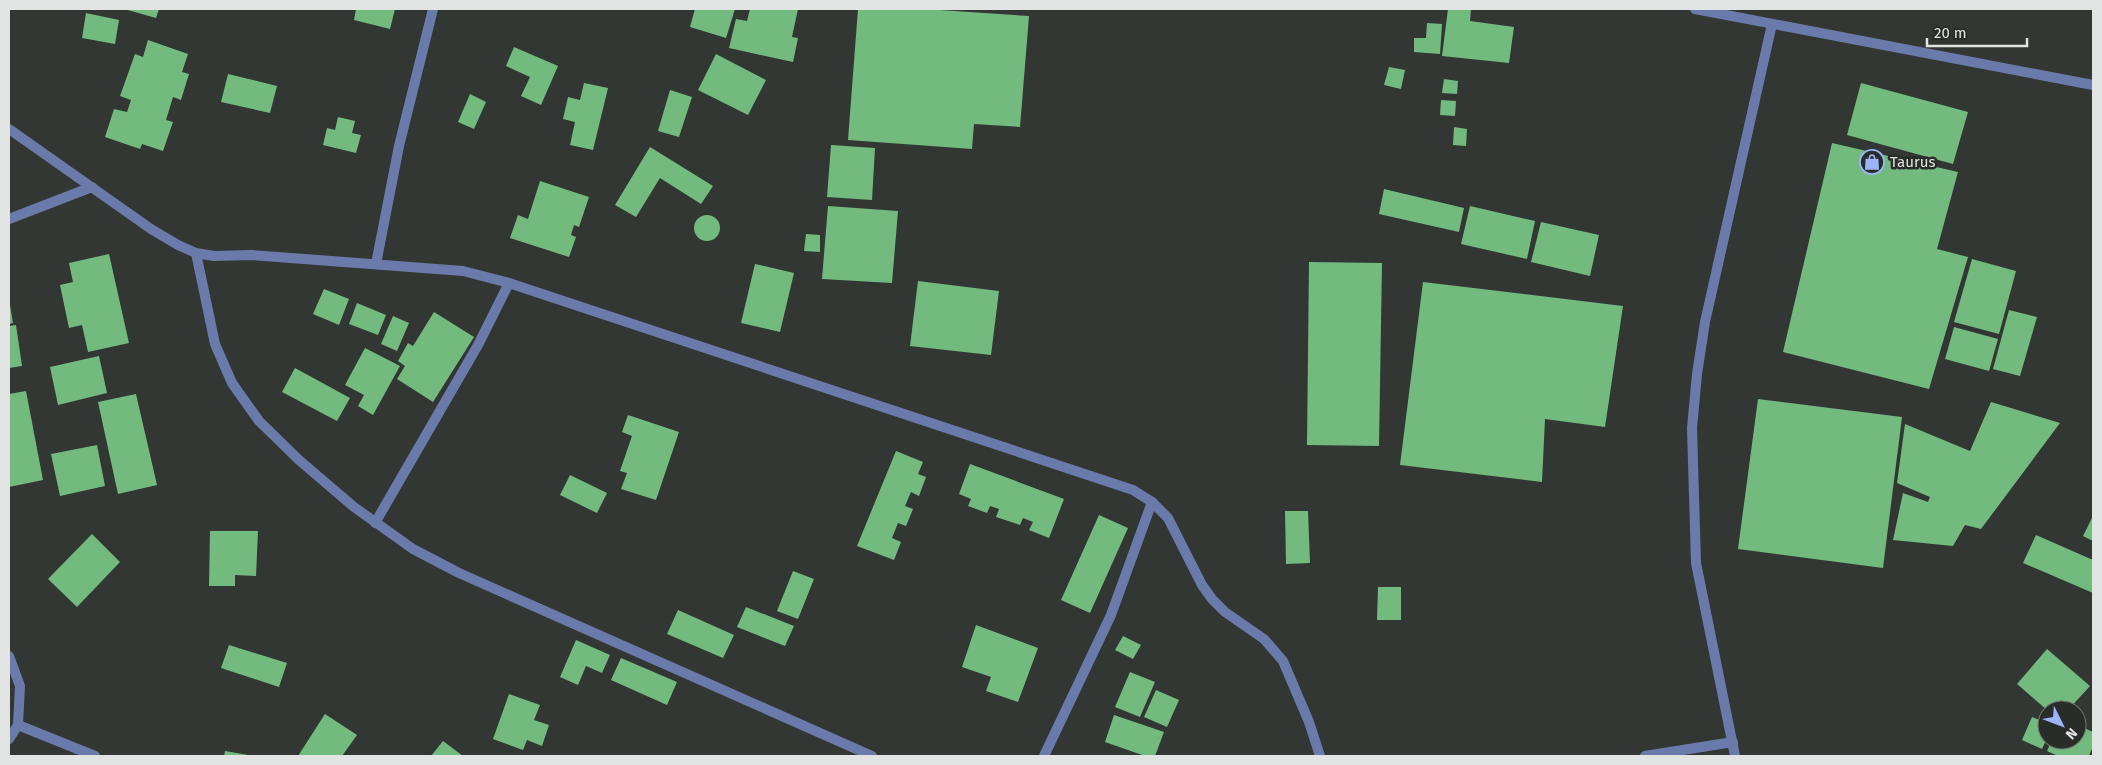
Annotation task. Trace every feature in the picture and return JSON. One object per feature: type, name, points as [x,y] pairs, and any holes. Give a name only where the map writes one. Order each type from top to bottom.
[{"type":"street","points":[[376,264],[399,146],[434,9]]},
{"type":"street","points":[[1695,9],[2093,85]]},
{"type":"street","points":[[1736,756],[1696,563],[1692,428],[1697,374],[1705,322],[1772,24]]},
{"type":"street","points":[[9,129],[151,229],[196,254],[214,256],[252,255],[462,271],[509,283],[1133,490],[1152,502],[1168,518],[1202,585],[1212,599],[1226,612],[1264,639],[1283,661],[1309,722],[1320,756]]},
{"type":"street","points":[[9,219],[92,187]]},
{"type":"street","points":[[196,254],[215,344],[232,384],[259,420],[299,460],[375,523],[413,549],[459,573],[872,756]]},
{"type":"street","points":[[375,523],[478,345],[509,283]]},
{"type":"street","points":[[1044,756],[1111,615],[1152,502]]},
{"type":"street","points":[[9,656],[20,686],[18,725],[9,740]]},
{"type":"street","points":[[18,725],[95,756]]},
{"type":"street","points":[[1645,756],[1733,742]]},
{"type":"building","points":[[124,9],[159,9],[156,18]]},
{"type":"building","points":[[356,9],[395,9],[390,29],[354,20]]},
{"type":"building","points":[[695,9],[735,9],[726,38],[690,27]]},
{"type":"building","points":[[750,9],[798,9],[792,37],[798,38],[793,62],[729,48],[736,19],[747,21]]},
{"type":"building","points":[[858,9],[925,9],[1029,16],[1020,127],[974,124],[972,149],[848,140]]},
{"type":"building","points":[[1448,9],[1471,9],[1470,21],[1514,27],[1509,63],[1442,56]]},
{"type":"building","points":[[86,13],[119,20],[115,44],[82,38]]},
{"type":"building","points":[[1427,23],[1442,24],[1440,54],[1414,52],[1414,38],[1426,38]]},
{"type":"building","points":[[148,40],[188,54],[182,72],[189,74],[181,100],[173,97],[166,120],[173,122],[163,151],[142,144],[140,149],[105,137],[114,109],[127,112],[131,100],[120,96],[135,54],[143,57]]},
{"type":"building","points":[[514,47],[558,66],[541,105],[521,96],[530,77],[506,66]]},
{"type":"building","points":[[716,54],[766,80],[748,115],[698,90]]},
{"type":"building","points":[[1389,67],[1405,70],[1401,89],[1384,85]]},
{"type":"building","points":[[228,74],[277,86],[270,113],[221,102]]},
{"type":"building","points":[[1444,79],[1458,81],[1457,94],[1442,93]]},
{"type":"building","points":[[584,83],[608,88],[593,150],[570,145],[575,122],[563,119],[568,97],[580,100]]},
{"type":"building","points":[[1861,83],[1968,112],[1953,164],[1847,135]]},
{"type":"building","points":[[670,90],[692,97],[679,137],[658,131]]},
{"type":"building","points":[[470,94],[486,102],[474,129],[458,122]]},
{"type":"building","points":[[1441,100],[1456,101],[1455,116],[1440,115]]},
{"type":"building","points":[[338,117],[355,121],[352,133],[361,135],[356,153],[323,145],[327,128],[335,130]]},
{"type":"building","points":[[1454,127],[1467,129],[1466,146],[1453,145]]},
{"type":"building","points":[[1832,143],[1958,172],[1937,249],[1968,257],[1929,389],[1783,352]]},
{"type":"building","points":[[831,145],[875,148],[872,200],[827,197]]},
{"type":"building","points":[[650,147],[713,186],[701,204],[660,178],[636,217],[615,205]]},
{"type":"building","points":[[540,181],[589,197],[579,227],[574,225],[571,235],[576,237],[569,257],[510,238],[518,215],[528,219]]},
{"type":"building","points":[[1384,189],[1464,208],[1459,232],[1379,214]]},
{"type":"building","points":[[828,206],[898,211],[892,283],[822,279]]},
{"type":"building","points":[[1470,206],[1535,221],[1527,259],[1461,244]]},
{"type":"building","points":[[707,215],[716,219],[720,228],[716,237],[707,241],[698,237],[694,228],[698,219]]},
{"type":"building","points":[[1541,222],[1599,235],[1590,276],[1531,262]]},
{"type":"building","points":[[806,234],[820,235],[820,252],[804,251]]},
{"type":"building","points":[[109,254],[129,343],[88,352],[82,325],[69,328],[60,285],[73,282],[69,263]]},
{"type":"building","points":[[1972,259],[2016,271],[1999,334],[1954,322]]},
{"type":"building","points":[[1309,262],[1382,263],[1379,446],[1307,445]]},
{"type":"building","points":[[755,264],[794,273],[780,332],[741,323]]},
{"type":"building","points":[[918,281],[999,291],[991,355],[910,346]]},
{"type":"building","points":[[1423,282],[1623,306],[1605,427],[1545,419],[1542,482],[1400,465]]},
{"type":"building","points":[[324,289],[349,299],[339,325],[313,314]]},
{"type":"building","points":[[9,299],[13,323],[9,324]]},
{"type":"building","points":[[357,303],[386,315],[378,335],[349,324]]},
{"type":"building","points":[[2009,310],[2037,317],[2020,376],[1993,369]]},
{"type":"building","points":[[434,312],[474,337],[433,402],[397,379],[405,366],[398,361],[408,343],[413,346]]},
{"type":"building","points":[[393,316],[409,323],[397,351],[381,344]]},
{"type":"building","points":[[16,325],[22,366],[9,368],[9,326]]},
{"type":"building","points":[[1954,327],[1998,339],[1989,371],[1945,359]]},
{"type":"building","points":[[365,348],[400,366],[373,415],[358,406],[364,395],[345,385]]},
{"type":"building","points":[[99,356],[107,393],[58,405],[50,367]]},
{"type":"building","points":[[295,368],[350,398],[337,421],[282,392]]},
{"type":"building","points":[[26,391],[43,480],[9,487],[9,394]]},
{"type":"building","points":[[136,394],[157,485],[118,494],[98,402]]},
{"type":"building","points":[[1758,399],[1902,417],[1883,568],[1738,549]]},
{"type":"building","points":[[1991,402],[2060,423],[1981,529],[1965,525],[1953,546],[1893,540],[1903,493],[1928,502],[1930,497],[1897,483],[1905,424],[1970,451]]},
{"type":"building","points":[[628,415],[679,432],[656,500],[621,489],[627,473],[620,471],[632,436],[622,432]]},
{"type":"building","points":[[97,445],[105,486],[60,496],[51,454]]},
{"type":"building","points":[[896,451],[923,462],[918,474],[926,477],[919,496],[911,492],[905,506],[913,509],[906,526],[898,523],[892,538],[901,542],[894,560],[857,546]]},
{"type":"building","points":[[970,464],[1064,499],[1049,538],[1029,530],[1033,522],[1023,518],[1020,525],[996,517],[999,509],[990,506],[987,513],[968,506],[971,499],[959,494]]},
{"type":"building","points":[[570,475],[607,493],[597,513],[560,495]]},
{"type":"building","points":[[1285,511],[1308,511],[1310,563],[1286,564]]},
{"type":"building","points":[[1099,515],[1128,528],[1090,613],[1061,600]]},
{"type":"building","points":[[2093,516],[2093,541],[2083,536]]},
{"type":"building","points":[[210,531],[258,531],[256,576],[235,575],[235,586],[209,586]]},
{"type":"building","points":[[92,534],[120,562],[77,607],[48,579]]},
{"type":"building","points":[[2036,535],[2093,560],[2093,593],[2023,563]]},
{"type":"building","points":[[793,571],[814,579],[798,619],[777,611]]},
{"type":"building","points":[[1378,587],[1401,587],[1401,620],[1377,620]]},
{"type":"building","points":[[746,607],[794,626],[785,646],[737,627]]},
{"type":"building","points":[[678,610],[734,635],[723,658],[667,634]]},
{"type":"building","points":[[976,625],[1038,648],[1018,702],[986,691],[991,677],[962,667]]},
{"type":"building","points":[[1123,636],[1141,645],[1133,659],[1115,650]]},
{"type":"building","points":[[576,640],[610,655],[602,673],[586,666],[578,685],[560,677]]},
{"type":"building","points":[[229,645],[287,663],[279,687],[221,668]]},
{"type":"building","points":[[2047,649],[2090,686],[2077,700],[2037,701],[2017,684]]},
{"type":"building","points":[[621,658],[677,682],[667,705],[611,680]]},
{"type":"building","points":[[1130,672],[1155,682],[1140,717],[1115,707]]},
{"type":"building","points":[[1156,690],[1179,700],[1167,727],[1144,717]]},
{"type":"building","points":[[509,694],[540,705],[534,720],[549,725],[542,746],[527,740],[523,750],[493,739]]},
{"type":"building","points":[[325,714],[357,735],[342,756],[298,756]]},
{"type":"building","points":[[1114,715],[1164,732],[1155,756],[1145,756],[1105,742]]},
{"type":"building","points":[[2032,717],[2037,719],[2037,747],[2022,740]]},
{"type":"building","points":[[2087,729],[2093,732],[2093,746],[2089,756],[2058,756],[2047,751],[2087,750]]},
{"type":"building","points":[[443,741],[463,756],[431,756]]},
{"type":"building","points":[[225,751],[248,755],[248,756],[224,756]]},
{"type":"place","name":"Taurus","points":[[1872,162]]}]
